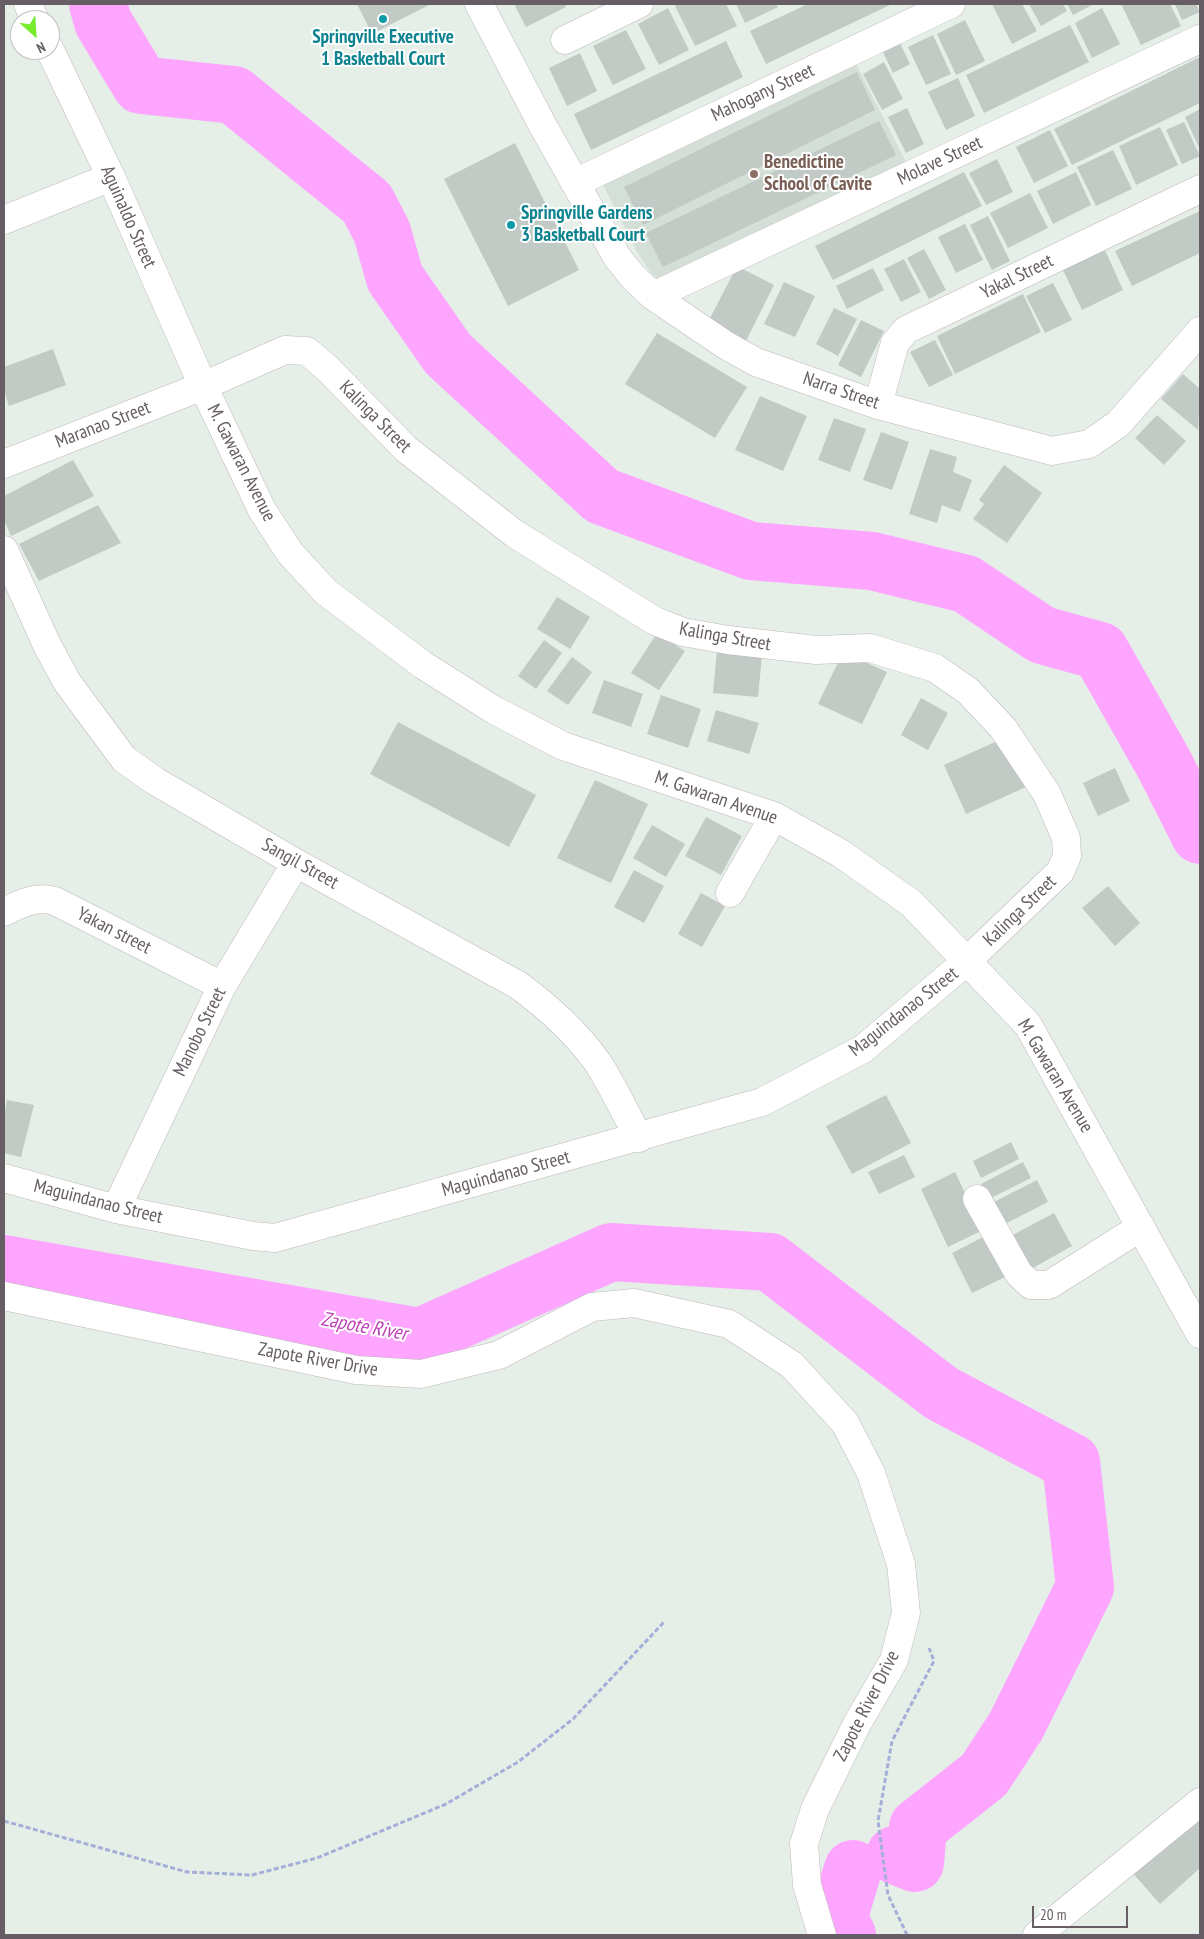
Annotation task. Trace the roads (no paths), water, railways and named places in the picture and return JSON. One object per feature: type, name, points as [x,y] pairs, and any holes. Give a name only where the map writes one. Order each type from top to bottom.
[{"type":"street","name":"Narra Street","points":[[479,4],[543,126],[617,257],[633,277],[653,296],[727,346],[756,362],[878,405],[1052,451],[1089,444],[1118,424],[1200,331]]},
{"type":"street","points":[[565,40],[639,4]]},
{"type":"street","name":"Mahogany Street","points":[[575,183],[951,4]]},
{"type":"street","name":"Molave Street","points":[[653,296],[1200,39]]},
{"type":"street","name":"Aguinaldo Street","points":[[55,60],[110,177],[203,386]]},
{"type":"street","points":[[4,220],[110,177]]},
{"type":"street","name":"Yakal Street","points":[[878,405],[895,343],[906,330],[1200,189]]},
{"type":"street","name":"Kalinga Street","points":[[203,386],[285,350],[307,352],[327,368],[406,449],[515,534],[655,621],[683,632],[728,640],[816,650],[870,648],[935,668],[968,691],[1003,728],[1047,794],[1066,838],[1068,856],[1060,872],[968,960]]},
{"type":"street","name":"Maranao Street","points":[[4,464],[203,386]]},
{"type":"street","name":"M. Gawaran Avenue","points":[[203,386],[262,510],[290,553],[333,598],[431,670],[494,710],[562,746],[774,816],[840,853],[910,904],[968,960],[1028,1025],[1200,1334]]},
{"type":"street","name":"Sangil Street","points":[[4,550],[47,645],[67,682],[124,759],[155,781],[296,863],[518,985],[545,1004],[571,1030],[598,1063],[639,1138]]},
{"type":"street","points":[[730,893],[774,816]]},
{"type":"street","name":"Manobo Street","points":[[116,1209],[222,986],[296,863]]},
{"type":"street","name":"Yakan street","points":[[4,912],[22,902],[44,898],[55,901],[222,986]]},
{"type":"street","name":"Maguindanao Street","points":[[4,1178],[116,1209],[253,1236],[275,1238],[639,1138],[762,1102],[863,1049],[968,960]]},
{"type":"street","points":[[977,1199],[1019,1274],[1031,1285],[1049,1285],[1141,1228]]},
{"type":"street","name":"Zapote River Drive","points":[[4,1296],[356,1370],[421,1374],[499,1356],[592,1307],[634,1303],[729,1324],[792,1365],[845,1424],[871,1473],[901,1564],[906,1613],[894,1660],[857,1724],[815,1809],[804,1844],[807,1885],[822,1935]]},
{"type":"street","points":[[1037,1935],[1200,1802]]},
{"type":"waterway","points":[[98,4],[103,22],[141,85],[234,95],[367,203],[382,232],[395,278],[448,354],[602,496],[751,551],[872,561],[966,584],[1042,635],[1100,651],[1164,764],[1200,835]]},
{"type":"waterway","points":[[4,1264],[420,1337],[611,1252],[770,1262],[941,1393],[1071,1462],[1085,1587],[1016,1726],[984,1775],[918,1827],[915,1863],[895,1855]]},
{"type":"waterway","name":"Zapote River","points":[[847,1935],[838,1919],[853,1869]]},
{"type":"place","name":"Springville Executive 1 Basketball Court","points":[[383,19]]},
{"type":"place","name":"Benedictine School of Cavite","points":[[754,174]]},
{"type":"place","name":"Springville Gardens 3 Basketball Court","points":[[511,225]]}]
